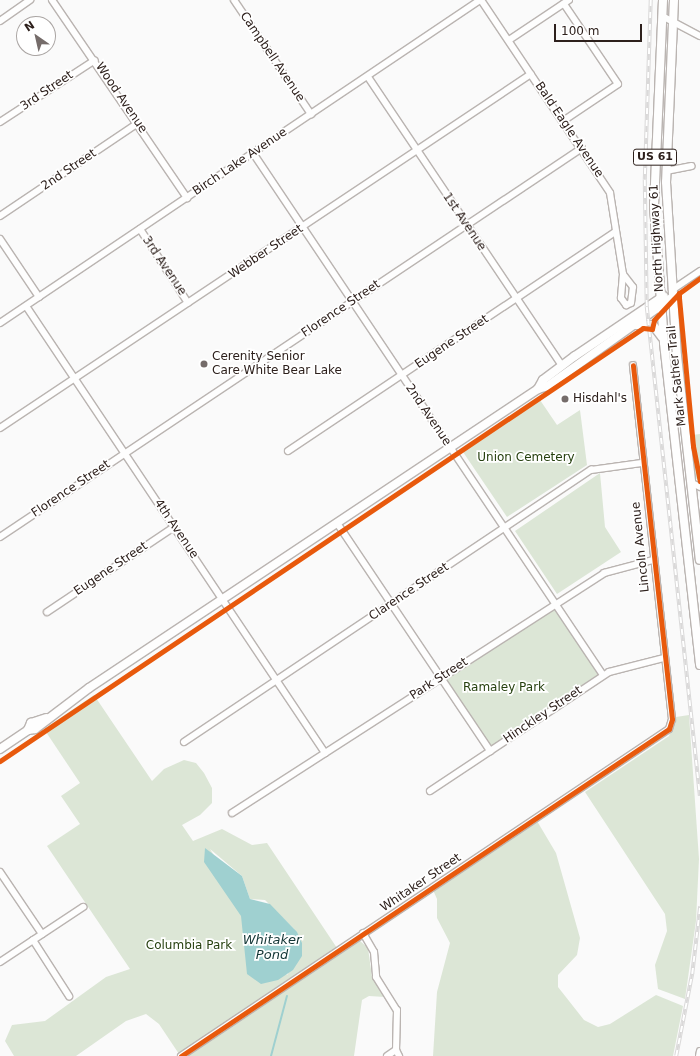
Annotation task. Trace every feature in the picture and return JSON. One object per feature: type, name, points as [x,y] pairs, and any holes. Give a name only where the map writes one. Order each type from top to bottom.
[{"type":"main road","name":"North Highway 61","points":[[663,0],[654,183],[664,343],[700,665]]},
{"type":"main road","name":"North Highway 61","points":[[674,0],[666,171],[672,294],[700,560]]},
{"type":"main road","points":[[0,749],[28,730],[31,723],[46,718],[450,448],[538,389],[562,366],[661,298],[672,294]]},
{"type":"main road","points":[[538,389],[548,386],[634,327],[662,307],[672,294]]},
{"type":"main road","points":[[634,327],[654,326],[664,343]]},
{"type":"street","points":[[0,21],[30,0]]},
{"type":"street","name":"Wood Avenue","points":[[52,0],[138,124],[187,198]]},
{"type":"street","name":"Campbell Avenue","points":[[234,0],[311,114]]},
{"type":"street","name":"Birch Lake Avenue","points":[[0,323],[481,0]]},
{"type":"street","name":"Bald Eagle Avenue","points":[[481,0],[582,148],[610,192],[615,232],[623,274]]},
{"type":"street","points":[[509,40],[566,2],[618,84],[563,121]]},
{"type":"street","points":[[662,16],[700,36]]},
{"type":"street","name":"3rd Street","points":[[0,122],[94,60]]},
{"type":"street","name":"Webber Street","points":[[0,428],[75,380],[531,74]]},
{"type":"street","name":"1st Avenue","points":[[368,77],[466,226],[562,366]]},
{"type":"street","name":"2nd Street","points":[[0,216],[138,124]]},
{"type":"street","name":"Florence Street","points":[[0,537],[582,148]]},
{"type":"street","name":"2nd Avenue","points":[[253,153],[401,376],[603,675]]},
{"type":"street","points":[[666,171],[692,166]]},
{"type":"street","name":"3rd Avenue","points":[[140,230],[188,303]]},
{"type":"street","name":"Eugene Street","points":[[288,451],[615,232]]},
{"type":"street","points":[[0,239],[39,297]]},
{"type":"street","points":[[672,294],[700,271]]},
{"type":"street","name":"4th Avenue","points":[[26,306],[325,753]]},
{"type":"street","name":"Lincoln Avenue","points":[[633,365],[642,463],[671,726]]},
{"type":"street","name":"Clarence Street","points":[[184,742],[591,470],[642,463]]},
{"type":"street","points":[[692,483],[700,487]]},
{"type":"street","points":[[337,523],[490,751]]},
{"type":"street","name":"Eugene Street","points":[[48,612],[174,527]]},
{"type":"street","name":"Park Street","points":[[232,813],[554,603],[612,569],[653,560]]},
{"type":"street","name":"Hinckley Street","points":[[430,791],[603,675],[664,658]]},
{"type":"street","name":"Whitaker Street","points":[[181,1056],[363,933],[661,736],[671,726]]},
{"type":"street","points":[[0,872],[42,934]]},
{"type":"street","points":[[0,962],[83,907]]},
{"type":"street","points":[[363,933],[373,951],[376,977],[397,1010],[396,1050],[400,1056]]},
{"type":"street","points":[[33,940],[69,996]]},
{"type":"street","points":[[387,1056],[396,1050]]},
{"type":"street","points":[[699,1056],[700,1051]]},
{"type":"green space","name":"Union Cemetery","points":[[540,400],[557,425],[580,410],[587,465],[507,517],[463,452]]},
{"type":"green space","points":[[700,434],[700,483],[695,477],[691,445],[692,435]]},
{"type":"green space","name":"Union Cemetery","points":[[600,473],[605,527],[621,552],[557,594],[515,531]]},
{"type":"green space","name":"Ramaley Park","points":[[553,606],[599,674],[491,747],[445,677]]},
{"type":"green space","name":"Columbia Park","points":[[94,695],[152,781],[164,769],[184,760],[196,763],[204,773],[212,788],[212,803],[200,815],[182,825],[193,841],[222,829],[252,845],[267,843],[337,948],[179,1054],[159,1024],[146,1014],[126,1021],[76,1056],[14,1056],[5,1041],[12,1025],[45,1021],[106,977],[130,969],[47,846],[80,824],[61,796],[80,783],[44,729]],"holes":[[[210,849],[242,876],[250,899],[265,900],[294,929],[302,953],[287,975]]]},
{"type":"green space","points":[[689,715],[699,859],[696,921],[685,999],[658,989],[655,965],[667,931],[665,914],[585,792],[669,736],[676,717]]},
{"type":"green space","points":[[537,821],[556,853],[580,938],[577,955],[558,975],[558,987],[584,1020],[598,1027],[610,1024],[656,995],[683,1006],[673,1056],[433,1056],[437,992],[450,943],[437,918],[437,899],[433,890]]},
{"type":"green space","points":[[359,940],[368,948],[372,977],[385,997],[369,996],[362,1000],[354,1056],[185,1056]]},
{"type":"water","name":"Whitaker Pond","points":[[205,848],[242,876],[250,899],[270,904],[297,932],[302,943],[302,956],[293,970],[278,980],[261,984],[247,974],[241,916],[204,862]]},
{"type":"waterway","points":[[271,1056],[287,996]]},
{"type":"railway","points":[[651,0],[645,180],[647,307],[700,796]]},
{"type":"railway","points":[[676,1056],[692,974],[700,906]]},
{"type":"cycle path","name":"Mark Sather Trail","points":[[700,278],[679,293],[693,446],[700,481]]},
{"type":"cycle path","points":[[0,761],[643,328],[652,329],[654,320],[679,293]]},
{"type":"cycle path","points":[[181,1056],[669,729],[672,719],[633,365]]},
{"type":"place","name":"Cerenity Senior Care White Bear Lake","points":[[204,364]]},
{"type":"place","name":"Hisdahl's","points":[[565,399]]}]
